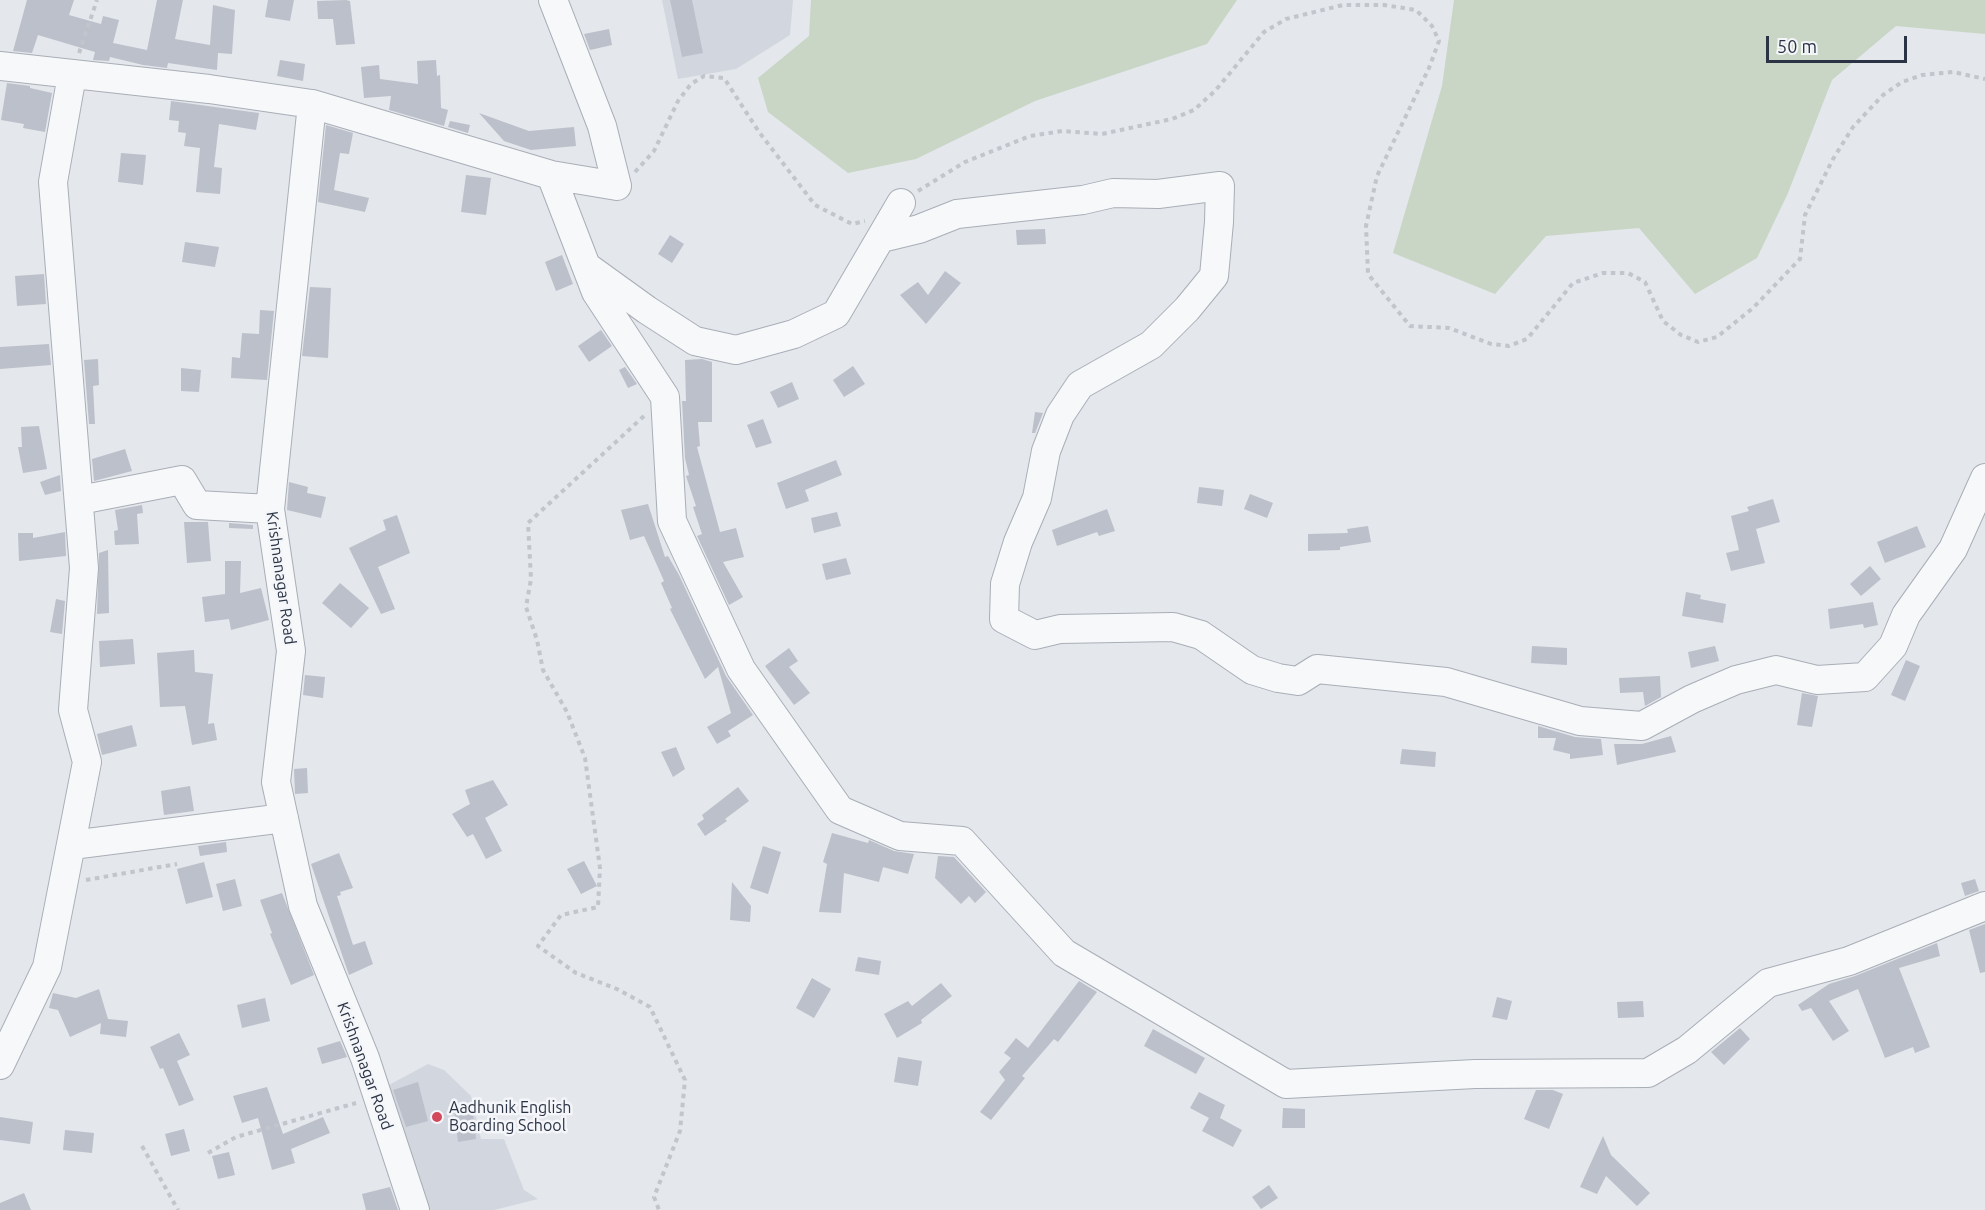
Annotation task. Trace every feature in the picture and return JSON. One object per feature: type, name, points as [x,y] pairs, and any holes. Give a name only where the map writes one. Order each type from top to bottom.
[{"type":"street","points":[[0,66],[209,89],[312,104],[551,175],[617,186],[602,126],[553,0]]},
{"type":"street","points":[[0,1065],[47,967],[87,762],[73,710],[84,568],[53,182],[72,75]]},
{"type":"street","name":"Krishnanagar Road","points":[[312,104],[270,509],[291,651],[276,782],[303,906],[365,1058],[415,1210]]},
{"type":"street","points":[[551,175],[596,292],[665,397],[672,520],[741,669],[840,810],[900,836],[962,841],[1064,953],[1286,1084],[1475,1074],[1648,1072],[1688,1050],[1768,983],[1849,962],[1985,906]]},
{"type":"street","points":[[876,229],[920,229],[957,214],[1083,200],[1113,193],[1158,194],[1220,186],[1220,222],[1214,276],[1187,309],[1151,345],[1080,385],[1060,415],[1046,451],[1037,498],[1018,542],[1005,584],[1004,619],[1035,636],[1060,629],[1173,627],[1201,635],[1252,670],[1278,678],[1298,681],[1317,669],[1446,682],[1580,721],[1642,726],[1692,699],[1736,680],[1776,669],[1817,680],[1865,677],[1893,646],[1906,615],[1953,549],[1985,478]]},
{"type":"street","points":[[586,266],[646,310],[696,341],[736,350],[794,334],[836,314],[876,229],[901,203]]},
{"type":"street","points":[[80,500],[182,480],[197,505],[270,509]]},
{"type":"street","points":[[72,845],[284,818]]},
{"type":"path","points":[[72,75],[97,0]]},
{"type":"path","points":[[901,203],[965,162],[1030,136],[1062,131],[1102,134],[1172,119],[1194,110],[1215,91],[1264,32],[1286,19],[1344,5],[1384,5],[1416,10],[1432,26],[1439,41],[1429,68],[1377,176],[1366,226],[1368,274],[1410,326],[1449,328],[1491,344],[1509,346],[1527,339],[1573,283],[1603,273],[1628,273],[1645,282],[1663,321],[1681,334],[1698,342],[1717,337],[1726,330],[1753,308],[1800,259],[1805,215],[1833,159],[1853,127],[1883,95],[1902,82],[1922,75],[1953,72],[1985,79]]},
{"type":"path","points":[[617,186],[643,166],[654,151],[678,101],[691,84],[704,76],[724,78],[759,132],[814,205],[852,224],[876,229]]},
{"type":"path","points":[[659,1210],[654,1197],[680,1131],[685,1080],[650,1007],[617,989],[576,973],[538,946],[561,915],[598,907],[600,868],[585,758],[567,712],[543,670],[537,640],[526,607],[531,579],[528,523],[665,397]]},
{"type":"path","points":[[65,883],[177,864]]},
{"type":"path","points":[[208,1153],[236,1137],[376,1096]]},
{"type":"path","points":[[142,1146],[178,1210]]},
{"type":"shaded area","points":[[662,0],[793,0],[790,35],[736,69],[678,79]]},
{"type":"shaded area","name":"Aadhunik English Boarding School","points":[[428,1064],[444,1070],[471,1096],[481,1139],[504,1139],[524,1190],[538,1199],[494,1210],[429,1210],[387,1086]]},
{"type":"green space","points":[[811,0],[1237,0],[1207,44],[1035,101],[916,159],[848,173],[768,112],[758,78],[809,36]]},
{"type":"green space","points":[[1454,0],[1985,0],[1985,34],[1896,26],[1832,80],[1788,193],[1757,258],[1695,294],[1639,228],[1546,236],[1495,294],[1393,253],[1442,86]]},
{"type":"building","points":[[27,0],[74,0],[69,15],[101,24],[103,16],[119,20],[113,43],[147,50],[157,0],[183,0],[175,39],[210,45],[213,5],[235,10],[232,54],[218,53],[217,70],[168,63],[167,68],[110,57],[109,61],[93,60],[95,52],[38,35],[32,53],[13,51]]},
{"type":"building","points":[[268,0],[294,0],[290,21],[265,17]]},
{"type":"building","points":[[670,0],[692,0],[703,53],[682,57]]},
{"type":"building","points":[[317,1],[350,1],[355,44],[336,45],[333,19],[318,19]]},
{"type":"building","points":[[609,29],[612,45],[590,50],[584,34]]},
{"type":"building","points":[[280,60],[305,64],[303,81],[277,76]]},
{"type":"building","points":[[436,60],[437,76],[440,75],[441,108],[448,110],[444,126],[389,110],[391,96],[364,98],[361,67],[379,65],[380,79],[418,84],[417,61]]},
{"type":"building","points":[[7,83],[30,86],[30,88],[52,93],[45,132],[23,128],[24,124],[1,120]]},
{"type":"building","points":[[171,101],[259,113],[256,130],[219,124],[214,167],[222,168],[220,194],[196,192],[200,148],[184,146],[186,133],[178,132],[179,121],[169,120]]},
{"type":"building","points":[[479,113],[529,131],[574,127],[576,146],[531,150],[504,141]]},
{"type":"building","points":[[450,121],[470,125],[468,133],[448,127]]},
{"type":"building","points":[[326,125],[353,133],[349,154],[340,153],[334,190],[369,198],[365,212],[318,202]]},
{"type":"building","points":[[121,153],[146,155],[143,185],[118,182]]},
{"type":"building","points":[[466,175],[491,178],[486,215],[461,212]]},
{"type":"building","points":[[1045,229],[1046,244],[1017,245],[1016,230]]},
{"type":"building","points":[[670,235],[684,244],[672,263],[658,254]]},
{"type":"building","points":[[185,242],[219,247],[215,267],[182,262]]},
{"type":"building","points":[[562,255],[573,284],[556,291],[545,262]]},
{"type":"building","points":[[945,271],[961,283],[926,324],[900,295],[918,282],[928,295]]},
{"type":"building","points":[[44,274],[46,304],[17,306],[15,276]]},
{"type":"building","points":[[310,287],[331,288],[328,358],[302,356]]},
{"type":"building","points":[[260,310],[274,311],[267,380],[231,378],[232,357],[240,358],[242,333],[259,334]]},
{"type":"building","points":[[601,330],[612,346],[589,362],[578,346]]},
{"type":"building","points":[[49,344],[51,365],[0,369],[0,347]]},
{"type":"building","points":[[98,359],[99,385],[93,386],[95,424],[89,424],[84,360]]},
{"type":"building","points":[[702,359],[712,362],[712,422],[698,422],[700,446],[697,447],[720,532],[736,528],[744,557],[723,562],[743,597],[729,605],[697,536],[702,534],[686,476],[689,475],[685,458],[682,401],[686,401],[685,360]]},
{"type":"building","points":[[853,366],[865,384],[844,397],[833,380]]},
{"type":"building","points":[[625,367],[637,384],[628,388],[619,370]]},
{"type":"building","points":[[181,368],[201,370],[199,392],[181,391]]},
{"type":"building","points":[[792,382],[799,399],[778,408],[770,392]]},
{"type":"building","points":[[1035,412],[1043,413],[1035,433],[1032,433]]},
{"type":"building","points":[[763,419],[772,443],[756,448],[747,425]]},
{"type":"building","points":[[39,426],[47,469],[23,473],[18,447],[22,447],[21,427]]},
{"type":"building","points":[[125,449],[132,471],[94,481],[92,459]]},
{"type":"building","points":[[836,460],[842,475],[805,490],[809,501],[786,509],[777,483]]},
{"type":"building","points":[[60,475],[61,491],[45,495],[40,482]]},
{"type":"building","points":[[289,482],[308,487],[307,493],[326,497],[321,518],[287,510]]},
{"type":"building","points":[[1199,487],[1224,490],[1222,506],[1197,503]]},
{"type":"building","points":[[1250,494],[1273,503],[1267,518],[1244,509]]},
{"type":"building","points":[[1773,499],[1780,522],[1756,529],[1765,563],[1731,571],[1726,553],[1739,550],[1731,516],[1749,511],[1747,507]]},
{"type":"building","points":[[648,504],[665,557],[668,556],[679,575],[726,676],[753,715],[728,731],[731,736],[717,744],[707,727],[731,713],[718,667],[705,679],[670,609],[672,608],[661,583],[664,581],[644,536],[630,540],[621,510]]},
{"type":"building","points":[[142,505],[143,513],[137,514],[139,544],[115,545],[114,531],[118,530],[115,510]]},
{"type":"building","points":[[1107,509],[1115,531],[1099,536],[1097,532],[1057,546],[1052,530]]},
{"type":"building","points":[[837,512],[841,526],[814,533],[811,518]]},
{"type":"building","points":[[397,515],[410,553],[378,567],[395,609],[381,614],[349,548],[386,530],[383,520]]},
{"type":"building","points":[[184,522],[208,522],[211,561],[187,563]]},
{"type":"building","points":[[229,523],[253,525],[253,529],[229,528]]},
{"type":"building","points":[[1368,526],[1371,542],[1340,547],[1340,550],[1308,551],[1308,534],[1348,533],[1347,529]]},
{"type":"building","points":[[1917,526],[1926,547],[1885,563],[1877,542]]},
{"type":"building","points":[[65,532],[66,556],[19,561],[18,533],[33,533],[33,538]]},
{"type":"building","points":[[108,550],[109,613],[97,614],[99,553]]},
{"type":"building","points":[[846,558],[851,574],[826,580],[822,564]]},
{"type":"building","points":[[225,561],[241,561],[240,593],[261,588],[269,620],[231,630],[229,619],[205,622],[202,597],[225,594]]},
{"type":"building","points":[[1870,566],[1881,579],[1861,596],[1850,584]]},
{"type":"building","points":[[340,583],[369,608],[351,628],[322,603]]},
{"type":"building","points":[[1686,592],[1701,595],[1700,599],[1726,604],[1723,623],[1682,616]]},
{"type":"building","points":[[56,599],[65,601],[62,634],[50,632]]},
{"type":"building","points":[[1873,602],[1878,625],[1864,628],[1863,624],[1830,629],[1828,609]]},
{"type":"building","points":[[133,639],[135,664],[100,667],[99,641]]},
{"type":"building","points":[[1532,646],[1567,648],[1567,665],[1531,663]]},
{"type":"building","points":[[1715,646],[1719,661],[1691,668],[1688,652]]},
{"type":"building","points":[[789,648],[798,661],[789,667],[810,693],[794,705],[765,666]]},
{"type":"building","points":[[194,650],[195,672],[213,674],[208,724],[214,723],[217,740],[192,745],[185,706],[160,707],[157,653]]},
{"type":"building","points":[[1906,660],[1920,666],[1905,701],[1891,695]]},
{"type":"building","points":[[305,675],[325,677],[323,698],[303,695]]},
{"type":"building","points":[[1660,676],[1661,697],[1645,706],[1643,692],[1620,693],[1619,678]]},
{"type":"building","points":[[1802,693],[1818,696],[1812,727],[1797,725]]},
{"type":"building","points":[[132,725],[137,746],[102,755],[97,734]]},
{"type":"building","points":[[1538,726],[1575,737],[1601,739],[1603,755],[1570,759],[1570,754],[1553,750],[1556,738],[1538,738]]},
{"type":"building","points":[[1671,736],[1676,752],[1617,765],[1614,744],[1642,744]]},
{"type":"building","points":[[676,747],[685,769],[673,777],[661,752]]},
{"type":"building","points":[[1402,749],[1436,752],[1435,767],[1400,764]]},
{"type":"building","points":[[307,768],[308,793],[295,794],[294,769]]},
{"type":"building","points":[[493,780],[508,805],[485,818],[502,851],[486,859],[473,834],[467,837],[452,814],[470,804],[465,790]]},
{"type":"building","points":[[190,786],[194,811],[164,815],[161,791]]},
{"type":"building","points":[[738,787],[749,801],[725,819],[727,821],[705,836],[697,824],[704,819],[702,815]]},
{"type":"building","points":[[832,833],[868,843],[869,840],[894,851],[914,854],[908,874],[883,867],[879,882],[844,873],[841,913],[819,912],[827,864],[823,862]]},
{"type":"building","points":[[226,842],[227,852],[200,856],[198,846]]},
{"type":"building","points":[[763,846],[781,852],[768,894],[750,888]]},
{"type":"building","points":[[339,853],[353,888],[340,892],[341,895],[337,896],[353,945],[365,941],[373,964],[349,975],[311,864]]},
{"type":"building","points":[[938,856],[954,857],[986,892],[975,903],[969,896],[961,904],[935,878]]},
{"type":"building","points":[[584,861],[597,886],[581,894],[567,869]]},
{"type":"building","points":[[204,862],[213,897],[186,904],[177,869]]},
{"type":"building","points":[[235,879],[242,906],[223,911],[216,884]]},
{"type":"building","points":[[1975,879],[1979,891],[1965,896],[1961,883]]},
{"type":"building","points":[[732,882],[751,906],[750,922],[730,920]]},
{"type":"building","points":[[282,893],[314,975],[291,985],[270,934],[272,933],[260,900]]},
{"type":"building","points":[[1985,924],[1985,972],[1980,973],[1969,930]]},
{"type":"building","points":[[1937,943],[1940,956],[1899,968],[1930,1047],[1915,1053],[1913,1047],[1885,1058],[1858,989],[1829,1001],[1849,1031],[1833,1041],[1811,1008],[1802,1011],[1798,1005],[1829,984]]},
{"type":"building","points":[[858,957],[881,961],[879,975],[855,971]]},
{"type":"building","points":[[812,978],[831,989],[814,1018],[796,1008]]},
{"type":"building","points":[[1079,981],[1097,992],[1058,1042],[1054,1039],[1022,1076],[1025,1078],[991,1120],[980,1112],[1005,1080],[999,1072],[1011,1058],[1004,1053],[1016,1038],[1028,1048]]},
{"type":"building","points":[[941,983],[952,996],[921,1020],[922,1023],[897,1038],[884,1014],[908,1001],[912,1006]]},
{"type":"building","points":[[99,989],[108,1019],[128,1021],[126,1037],[100,1034],[101,1023],[70,1037],[58,1010],[49,1008],[53,993],[76,998]]},
{"type":"building","points":[[1497,997],[1512,1001],[1507,1020],[1492,1017]]},
{"type":"building","points":[[265,998],[270,1021],[242,1028],[237,1005]]},
{"type":"building","points":[[1643,1001],[1644,1017],[1618,1018],[1617,1002]]},
{"type":"building","points":[[1740,1028],[1750,1039],[1724,1065],[1711,1052]]},
{"type":"building","points":[[1153,1029],[1205,1058],[1196,1074],[1144,1046]]},
{"type":"building","points":[[179,1033],[190,1055],[177,1061],[194,1100],[179,1106],[163,1068],[160,1069],[150,1047]]},
{"type":"building","points":[[340,1041],[347,1057],[322,1064],[317,1048]]},
{"type":"building","points":[[898,1057],[922,1061],[918,1086],[894,1082]]},
{"type":"building","points":[[418,1082],[428,1121],[406,1127],[393,1090]]},
{"type":"building","points":[[267,1087],[283,1134],[323,1117],[330,1133],[291,1149],[295,1163],[272,1170],[258,1118],[242,1123],[233,1096]]},
{"type":"building","points":[[1536,1090],[1553,1090],[1563,1094],[1549,1129],[1524,1119]]},
{"type":"building","points":[[1199,1092],[1225,1105],[1220,1118],[1242,1130],[1233,1147],[1202,1131],[1209,1118],[1190,1108]]},
{"type":"building","points":[[472,1106],[476,1139],[458,1142],[454,1108]]},
{"type":"building","points":[[1283,1108],[1305,1109],[1305,1128],[1282,1128]]},
{"type":"building","points":[[0,1117],[33,1122],[30,1144],[0,1140]]},
{"type":"building","points":[[184,1129],[190,1151],[171,1156],[165,1134]]},
{"type":"building","points":[[65,1130],[94,1133],[92,1153],[63,1150]]},
{"type":"building","points":[[1603,1136],[1611,1155],[1650,1193],[1637,1206],[1606,1176],[1597,1194],[1580,1187]]},
{"type":"building","points":[[229,1152],[235,1175],[218,1179],[212,1156]]},
{"type":"building","points":[[1269,1185],[1278,1198],[1261,1209],[1252,1197]]},
{"type":"building","points":[[390,1187],[398,1210],[366,1210],[362,1194]]},
{"type":"building","points":[[24,1193],[31,1210],[0,1210],[0,1203]]},
{"type":"place","name":"Aadhunik English Boarding School","points":[[437,1117]]}]
